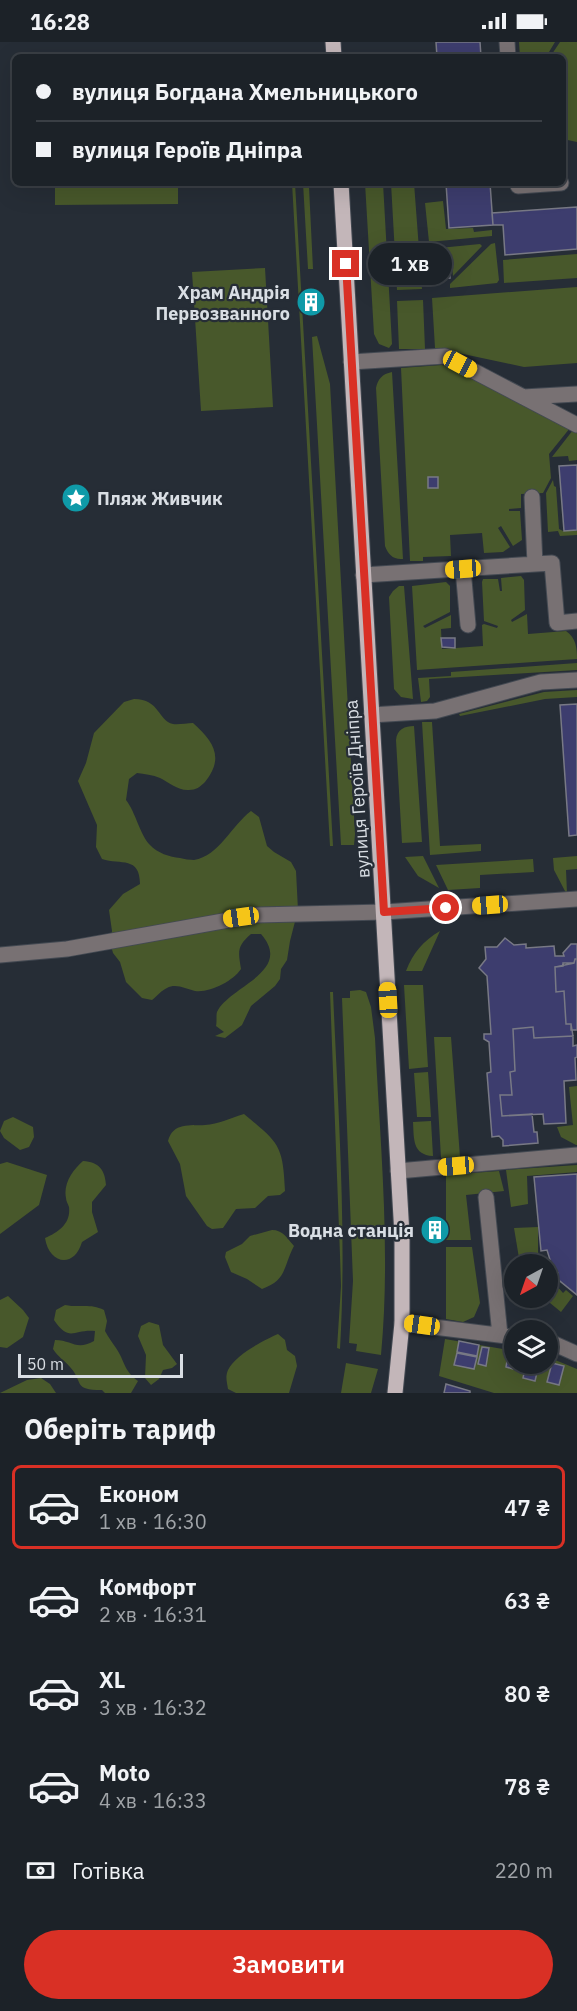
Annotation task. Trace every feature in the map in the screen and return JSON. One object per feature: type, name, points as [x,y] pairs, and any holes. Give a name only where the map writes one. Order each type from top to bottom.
[{"type":"main road","name":"вулиця Героїв Дніпра","points":[[341,186],[402,1235],[402,1323],[394,1393]]},
{"type":"street","points":[[351,362],[445,356],[577,425]]},
{"type":"street","points":[[523,397],[577,394]]},
{"type":"street","points":[[531,497],[535,564]]},
{"type":"street","points":[[363,575],[552,563],[557,623],[577,621]]},
{"type":"street","points":[[463,569],[468,625]]},
{"type":"street","points":[[371,715],[435,711],[542,682],[577,680]]},
{"type":"street","points":[[0,955],[67,949],[257,915],[384,912],[577,899]]},
{"type":"street","points":[[398,1171],[577,1155]]},
{"type":"street","points":[[486,1197],[505,1320]]},
{"type":"street","points":[[402,1323],[504,1336]]},
{"type":"street","points":[[558,1345],[577,1354]]},
{"type":"green space","points":[[519,42],[555,42],[548,54],[520,54]]},
{"type":"green space","points":[[560,42],[577,42],[577,142],[566,140],[566,54],[552,54]]},
{"type":"green space","points":[[55,186],[178,186],[178,204],[55,205]]},
{"type":"green space","points":[[292,186],[295,186],[333,846],[330,846]]},
{"type":"green space","points":[[303,186],[309,187],[313,269],[308,269]]},
{"type":"green space","points":[[365,186],[383,186],[392,344],[389,348],[379,344],[374,334]]},
{"type":"green space","points":[[391,186],[414,186],[422,289],[397,290]]},
{"type":"green space","points":[[443,201],[446,229],[473,228],[474,232],[492,230],[492,236],[429,242],[425,203]]},
{"type":"green space","points":[[495,243],[499,280],[497,283],[450,288],[450,284],[491,244]]},
{"type":"green space","points":[[480,244],[482,246],[453,276],[452,265],[454,264],[451,255],[430,256],[429,249]]},
{"type":"green space","points":[[577,254],[577,278],[504,283],[503,260]]},
{"type":"green space","points":[[265,268],[273,407],[201,411],[192,272]]},
{"type":"green space","points":[[577,287],[577,363],[524,367],[435,348],[432,298]]},
{"type":"green space","points":[[423,300],[425,349],[399,349],[397,301]]},
{"type":"green space","points":[[317,336],[330,384],[354,845],[341,845],[312,337]]},
{"type":"green space","points":[[442,365],[463,371],[570,428],[549,454],[551,478],[543,493],[521,494],[521,508],[509,509],[509,511],[520,511],[522,540],[513,546],[501,526],[498,528],[510,547],[503,552],[484,553],[482,533],[450,535],[451,556],[423,557],[423,561],[410,561],[401,368]]},
{"type":"green space","points":[[392,372],[403,559],[391,556],[385,546],[376,388],[381,377]]},
{"type":"green space","points":[[573,430],[577,432],[577,460],[569,461],[568,456],[552,457]]},
{"type":"green space","points":[[553,480],[556,487],[559,529],[577,531],[577,535],[560,536],[558,531],[548,532],[546,493]]},
{"type":"green space","points":[[521,576],[524,580],[525,610],[511,620],[512,622],[527,614],[528,634],[566,631],[575,644],[577,659],[417,670],[412,586],[446,582],[450,586],[450,612],[423,626],[425,628],[451,615],[451,628],[441,629],[442,649],[483,646],[482,625],[497,628],[498,626],[484,621],[483,579],[498,579],[500,591],[502,591],[501,578]]},
{"type":"green space","points":[[399,586],[404,586],[413,699],[401,697],[394,689],[389,597]]},
{"type":"green space","points":[[577,663],[577,670],[429,679],[430,697],[427,701],[421,702],[418,678],[451,676],[451,672]]},
{"type":"green space","points":[[577,690],[577,697],[545,699],[460,716],[459,714],[544,692]]},
{"type":"green space","points":[[134,699],[149,702],[168,722],[193,723],[211,743],[215,757],[211,773],[198,788],[181,789],[160,778],[146,774],[137,773],[129,779],[126,800],[143,836],[150,845],[172,857],[194,860],[203,857],[211,853],[251,811],[259,817],[267,846],[291,862],[296,871],[298,910],[287,960],[281,969],[280,979],[251,1006],[242,1025],[225,1038],[215,1036],[224,1032],[216,1026],[217,1012],[234,994],[265,969],[270,959],[269,947],[261,934],[251,934],[243,942],[239,953],[241,969],[227,982],[201,991],[177,986],[170,987],[152,1000],[142,998],[126,982],[120,962],[113,953],[110,942],[112,931],[109,910],[123,894],[140,884],[139,875],[133,865],[102,859],[96,847],[97,825],[78,781],[86,763],[94,733],[124,702]]},
{"type":"green space","points":[[422,722],[432,722],[440,846],[481,844],[481,851],[430,855]]},
{"type":"green space","points":[[414,726],[422,842],[402,843],[396,740],[402,729]]},
{"type":"green space","points":[[423,856],[439,888],[418,876],[405,857]]},
{"type":"green space","points":[[577,856],[577,869],[566,870],[566,893],[554,870],[553,858]]},
{"type":"green space","points":[[533,859],[534,872],[480,875],[480,888],[448,890],[436,865]]},
{"type":"green space","points":[[440,931],[422,971],[406,971],[419,948]]},
{"type":"green space","points":[[404,985],[423,985],[428,1067],[409,1069]]},
{"type":"green space","points":[[350,991],[366,992],[371,1007],[382,1157],[385,1276],[381,1355],[356,1351],[357,1344],[349,1343],[353,1281],[342,998],[350,998]]},
{"type":"green space","points":[[330,992],[333,992],[341,1170],[343,1260],[340,1349],[337,1348],[341,1286]]},
{"type":"green space","points":[[434,1037],[451,1037],[460,1157],[441,1158]]},
{"type":"green space","points":[[428,1072],[431,1117],[417,1117],[414,1073]]},
{"type":"green space","points":[[577,1086],[576,1145],[561,1137],[557,1127],[573,1125],[569,1087]]},
{"type":"green space","points":[[244,1114],[277,1146],[283,1164],[285,1191],[280,1195],[268,1196],[255,1208],[236,1209],[223,1228],[212,1229],[207,1226],[186,1196],[180,1164],[168,1141],[174,1131],[183,1126],[205,1125]]},
{"type":"green space","points":[[13,1117],[33,1127],[34,1137],[29,1147],[20,1150],[4,1138],[0,1131],[4,1121]]},
{"type":"green space","points":[[431,1121],[433,1156],[421,1153],[418,1149],[413,1122]]},
{"type":"green space","points":[[83,1161],[97,1165],[103,1171],[105,1180],[106,1185],[92,1202],[92,1212],[98,1232],[82,1242],[73,1256],[62,1260],[51,1253],[45,1238],[59,1230],[68,1218],[69,1207],[65,1192],[67,1182]]},
{"type":"green space","points":[[7,1162],[47,1175],[39,1205],[0,1234],[0,1164]]},
{"type":"green space","points":[[577,1165],[577,1172],[527,1176],[528,1204],[511,1207],[506,1170]]},
{"type":"green space","points":[[499,1171],[504,1191],[466,1195],[471,1240],[446,1240],[446,1175]]},
{"type":"green space","points":[[538,1227],[539,1254],[518,1254],[514,1228]]},
{"type":"green space","points":[[272,1230],[282,1233],[294,1246],[280,1277],[262,1289],[231,1272],[225,1257],[226,1252],[242,1244],[250,1236]]},
{"type":"green space","points":[[446,1247],[472,1247],[480,1303],[474,1317],[463,1322],[446,1319]]},
{"type":"green space","points":[[558,1287],[563,1293],[566,1290],[573,1296],[561,1312],[556,1308],[558,1308]]},
{"type":"green space","points":[[8,1296],[29,1318],[23,1337],[7,1348],[0,1347],[0,1300]]},
{"type":"green space","points":[[65,1305],[104,1310],[107,1321],[105,1331],[127,1369],[138,1381],[131,1393],[105,1393],[102,1390],[82,1387],[74,1372],[55,1352],[53,1349],[55,1340],[78,1345],[94,1341],[95,1331],[68,1333],[59,1327],[54,1320],[56,1310]]},
{"type":"green space","points":[[149,1322],[159,1325],[163,1345],[177,1364],[163,1370],[159,1379],[151,1385],[145,1378],[146,1355],[138,1336],[141,1326]]},
{"type":"green space","points":[[278,1334],[285,1340],[287,1350],[295,1356],[297,1366],[289,1393],[236,1393],[228,1389],[226,1380],[232,1364],[250,1349]]},
{"type":"green space","points":[[445,1339],[504,1349],[504,1374],[558,1374],[558,1361],[577,1369],[577,1393],[494,1393],[439,1376]]},
{"type":"green space","points":[[346,1363],[378,1369],[371,1393],[341,1393]]},
{"type":"green space","points":[[41,1378],[50,1384],[56,1393],[0,1393],[27,1380]]},
{"type":"building","points":[[436,42],[480,42],[481,54],[437,54]]},
{"type":"building","points":[[446,186],[490,186],[493,225],[449,228]]},
{"type":"building","points":[[577,207],[577,249],[505,255],[503,225],[493,225],[492,213]]},
{"type":"building","points":[[448,256],[450,278],[428,279],[427,257]]},
{"type":"building","name":"Храм Андрія Первозванного","points":[[308,294],[314,294],[314,310],[308,311]]},
{"type":"building","points":[[577,465],[577,530],[564,531],[559,466]]},
{"type":"building","points":[[428,477],[438,477],[438,488],[428,488]]},
{"type":"building","points":[[441,638],[455,638],[455,648],[442,647]]},
{"type":"building","points":[[577,704],[577,835],[569,836],[560,705]]},
{"type":"building","points":[[505,938],[514,945],[526,944],[526,948],[554,946],[555,956],[564,956],[563,953],[571,944],[577,944],[577,959],[574,963],[563,963],[563,966],[555,967],[556,992],[564,991],[566,1024],[571,1024],[573,1036],[534,1038],[533,1027],[513,1029],[515,1071],[510,1072],[512,1095],[500,1095],[502,1116],[532,1114],[538,1143],[503,1146],[503,1140],[499,1136],[492,1137],[487,1073],[491,1072],[489,1042],[484,1039],[484,1034],[491,1034],[487,976],[479,968],[486,959],[485,947],[497,947]]},
{"type":"building","points":[[577,959],[577,1030],[571,1030],[571,1024],[566,1024],[564,991],[556,992],[555,967],[574,963]]},
{"type":"building","points":[[533,1027],[534,1038],[573,1036],[573,1046],[577,1045],[576,1080],[564,1081],[566,1123],[544,1124],[543,1114],[502,1116],[500,1095],[512,1095],[510,1072],[515,1071],[513,1029]]},
{"type":"building","points":[[577,1174],[577,1295],[558,1279],[558,1254],[548,1254],[547,1250],[541,1251],[534,1177]]},
{"type":"building","name":"Водна станція","points":[[433,1222],[438,1222],[438,1239],[433,1239]]},
{"type":"building","points":[[459,1341],[479,1345],[477,1356],[457,1352]]},
{"type":"building","points":[[482,1347],[489,1348],[486,1366],[478,1364]]},
{"type":"building","points":[[457,1353],[477,1357],[474,1369],[454,1365]]},
{"type":"building","points":[[558,1364],[564,1366],[559,1385],[547,1382],[549,1374],[558,1374]]},
{"type":"building","points":[[524,1374],[537,1374],[535,1381],[523,1378]]},
{"type":"building","points":[[446,1384],[470,1391],[470,1393],[444,1393]]},
{"type":"place","name":"Храм Андрія Первозванного","points":[[311,302]]},
{"type":"place","name":"Пляж Живчик","points":[[76,498]]},
{"type":"place","name":"Водна станція","points":[[435,1230]]},
{"type":"route","points":[[346,264],[384,912],[446,908]]}]
